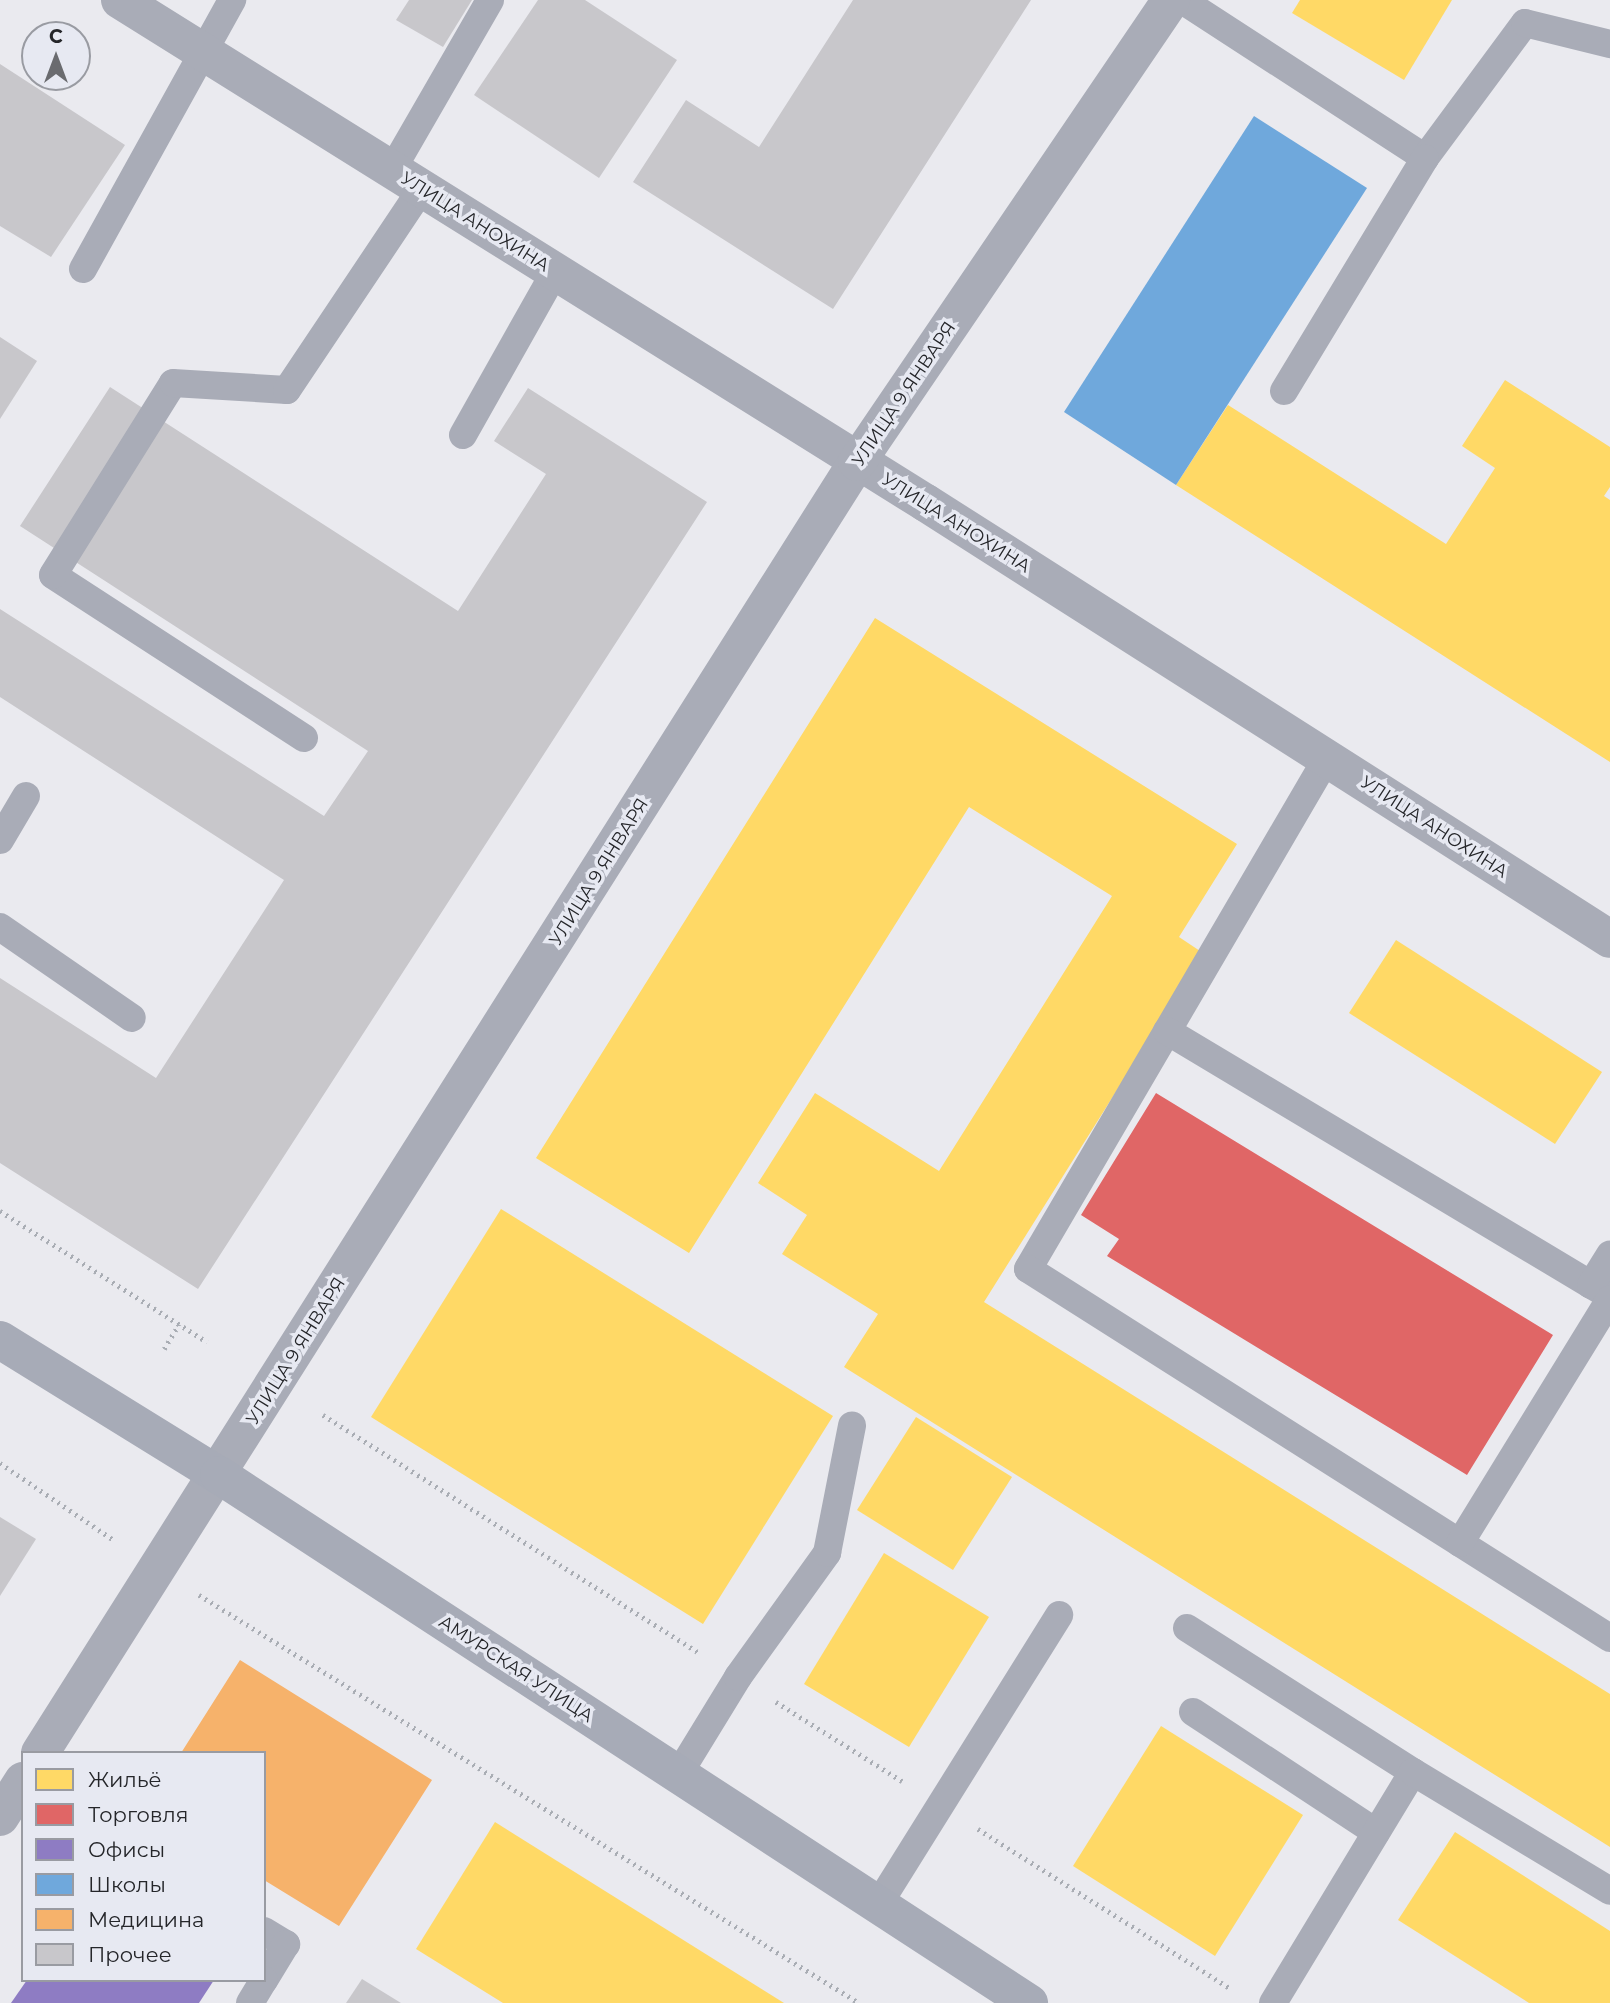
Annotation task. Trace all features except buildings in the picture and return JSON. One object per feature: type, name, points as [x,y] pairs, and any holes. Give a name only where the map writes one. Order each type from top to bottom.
[{"type":"main road","name":"АМУРСКАЯ УЛИЦА","points":[[0,1340],[219,1475],[1029,2003]]},
{"type":"street","name":"УЛИЦА АНОХИНА","points":[[120,0],[1327,758],[1610,939]]},
{"type":"street","name":"УЛИЦА 9 ЯНВАРЯ","points":[[42,1751],[155,1569],[219,1475],[857,462],[1171,0]]},
{"type":"street","name":"УЛИЦА 9 ЯНВАРЯ","points":[[0,1817],[21,1784]]},
{"type":"lane","points":[[83,269],[232,0]]},
{"type":"lane","points":[[304,738],[53,575],[173,383],[287,390],[407,179],[490,0]]},
{"type":"lane","points":[[1182,0],[1425,158]]},
{"type":"lane","points":[[1284,391],[1425,158],[1525,23],[1610,44]]},
{"type":"lane","points":[[463,435],[555,272]]},
{"type":"lane","points":[[1327,758],[1028,1269],[1610,1638]]},
{"type":"lane","points":[[0,840],[26,796]]},
{"type":"lane","points":[[0,927],[132,1018]]},
{"type":"lane","points":[[1167,1031],[1604,1293]]},
{"type":"lane","points":[[1460,1543],[1604,1293],[1610,1255]]},
{"type":"lane","points":[[678,1775],[738,1678],[827,1553],[852,1425]]},
{"type":"lane","points":[[877,1905],[1059,1615]]},
{"type":"lane","points":[[1187,1628],[1413,1772],[1610,1891]]},
{"type":"lane","points":[[1193,1713],[1376,1832]]},
{"type":"lane","points":[[1273,2003],[1413,1772]]},
{"type":"lane","points":[[266,1932],[286,1944],[266,1977]]},
{"type":"lane","points":[[250,2003],[263,1982]]},
{"type":"path","points":[[0,1210],[207,1342]]},
{"type":"path","points":[[164,1349],[179,1324]]},
{"type":"path","points":[[323,1415],[1242,1996]]},
{"type":"path","points":[[0,1463],[155,1569],[859,2003]]}]
